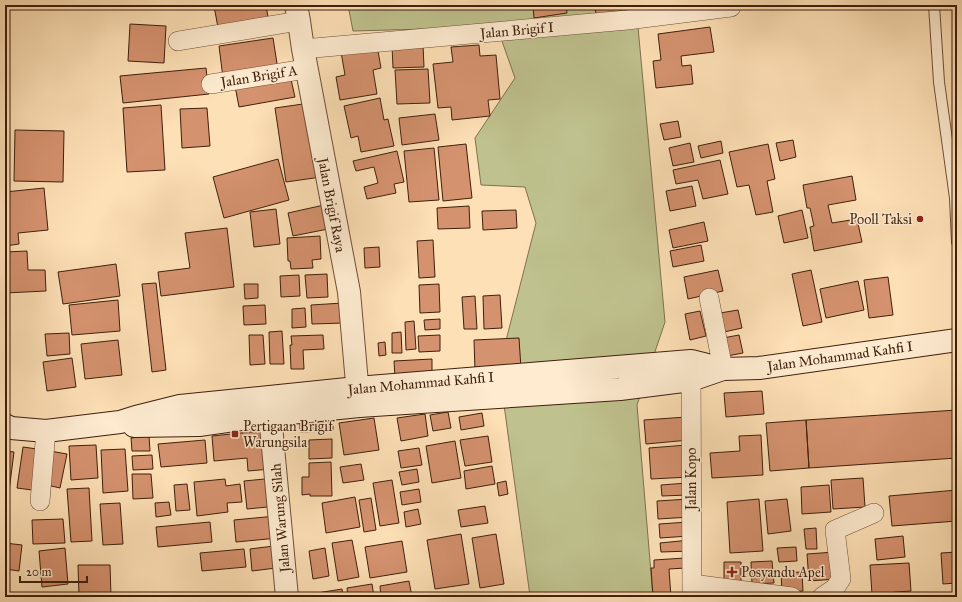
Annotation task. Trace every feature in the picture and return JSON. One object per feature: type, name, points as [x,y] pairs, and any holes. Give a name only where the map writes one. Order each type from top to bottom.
[{"type":"main road","name":"Jalan Brigif Raya","points":[[297,13],[304,59],[349,292],[358,397]]},
{"type":"main road","name":"Jalan Mohammad Kahfi I","points":[[5,425],[11,428],[46,431],[120,422],[180,406],[358,397],[620,389],[691,371],[759,368],[957,340]]},
{"type":"main road","name":"Jalan Mohammad Kahfi I","points":[[120,422],[137,427],[200,425],[270,415],[358,397]]},
{"type":"main road","name":"Jalan Warung Silah","points":[[270,415],[287,597]]},
{"type":"street","name":"Jalan Brigif I","points":[[304,59],[626,12],[731,7]]},
{"type":"street","points":[[178,41],[297,13]]},
{"type":"street","name":"Jalan Brigif A","points":[[211,84],[304,59]]},
{"type":"street","points":[[709,298],[723,369]]},
{"type":"street","name":"Jalan Kopo","points":[[691,371],[692,590]]},
{"type":"street","points":[[40,501],[46,431]]},
{"type":"street","points":[[822,597],[836,588],[841,579],[835,530],[874,513]]},
{"type":"street","points":[[692,590],[792,597]]},
{"type":"lane","points":[[934,5],[939,82],[952,141],[957,242]]},
{"type":"green space","points":[[348,5],[636,5],[665,322],[637,405],[653,597],[523,597],[530,596],[499,368],[536,223],[525,187],[481,185],[475,138],[515,78],[497,27],[353,31]]},
{"type":"building","points":[[266,5],[269,23],[219,33],[214,6]]},
{"type":"building","points":[[533,5],[566,5],[567,13],[534,18]]},
{"type":"building","points":[[594,5],[620,5],[621,12],[597,18]]},
{"type":"building","points":[[643,5],[666,5],[643,9]]},
{"type":"building","points":[[130,24],[166,26],[164,63],[128,61]]},
{"type":"building","points":[[710,27],[714,52],[681,56],[682,66],[691,65],[693,84],[656,88],[653,61],[661,60],[658,34]]},
{"type":"building","points":[[273,38],[278,70],[223,78],[219,46]]},
{"type":"building","points":[[423,45],[424,67],[393,68],[392,46]]},
{"type":"building","points":[[479,45],[480,56],[496,55],[500,99],[488,100],[490,116],[452,120],[451,107],[438,108],[433,64],[453,62],[451,47]]},
{"type":"building","points":[[378,51],[381,68],[373,70],[377,94],[340,100],[336,77],[345,75],[341,52]]},
{"type":"building","points":[[206,68],[209,94],[123,103],[120,76]]},
{"type":"building","points":[[428,69],[430,103],[397,104],[395,70]]},
{"type":"building","points":[[290,75],[295,97],[239,107],[235,86]]},
{"type":"building","points":[[380,98],[384,120],[388,119],[394,146],[361,152],[358,136],[351,138],[344,106]]},
{"type":"building","points":[[310,103],[321,177],[286,182],[275,108]]},
{"type":"building","points":[[161,105],[165,170],[127,172],[123,108]]},
{"type":"building","points":[[207,108],[210,146],[182,148],[180,109]]},
{"type":"building","points":[[435,114],[439,140],[402,145],[399,118]]},
{"type":"building","points":[[678,121],[681,137],[664,140],[660,124]]},
{"type":"building","points":[[15,130],[64,131],[63,182],[14,181]]},
{"type":"building","points":[[793,140],[796,157],[780,161],[776,143]]},
{"type":"building","points":[[721,141],[723,153],[701,158],[698,146]]},
{"type":"building","points":[[690,143],[694,162],[673,166],[669,148]]},
{"type":"building","points":[[466,144],[472,198],[443,201],[438,147]]},
{"type":"building","points":[[768,144],[775,179],[767,181],[773,212],[756,215],[749,185],[737,187],[729,152]]},
{"type":"building","points":[[434,148],[439,200],[409,202],[404,151]]},
{"type":"building","points":[[397,151],[404,182],[394,184],[396,193],[367,199],[364,187],[378,183],[374,167],[356,171],[353,161]]},
{"type":"building","points":[[278,159],[289,200],[224,218],[213,177]]},
{"type":"building","points":[[720,160],[728,194],[703,199],[698,180],[676,184],[673,170]]},
{"type":"building","points":[[852,176],[856,200],[828,205],[832,223],[857,219],[862,242],[814,251],[810,227],[814,226],[810,208],[807,208],[803,185]]},
{"type":"building","points":[[692,186],[696,206],[670,211],[666,191]]},
{"type":"building","points":[[44,188],[48,230],[18,233],[19,244],[5,246],[5,192]]},
{"type":"building","points":[[324,205],[328,229],[293,236],[288,213]]},
{"type":"building","points":[[469,206],[470,228],[438,229],[437,208]]},
{"type":"building","points":[[276,209],[280,244],[254,247],[250,212]]},
{"type":"building","points":[[516,210],[517,228],[483,230],[482,211]]},
{"type":"building","points":[[802,210],[808,238],[784,243],[778,216]]},
{"type":"building","points":[[704,222],[708,241],[673,248],[669,230]]},
{"type":"building","points":[[227,228],[234,287],[161,296],[158,272],[190,268],[185,233]]},
{"type":"building","points":[[320,236],[321,259],[312,260],[313,268],[291,269],[290,261],[288,261],[287,238]]},
{"type":"building","points":[[433,240],[435,277],[419,278],[417,241]]},
{"type":"building","points":[[701,245],[704,261],[673,267],[670,251]]},
{"type":"building","points":[[379,247],[380,267],[365,268],[364,248]]},
{"type":"building","points":[[27,251],[28,270],[45,270],[46,291],[5,293],[5,252]]},
{"type":"building","points":[[116,264],[120,296],[63,304],[58,272]]},
{"type":"building","points":[[718,270],[723,291],[688,299],[684,277]]},
{"type":"building","points":[[811,270],[822,322],[803,326],[792,274]]},
{"type":"building","points":[[327,274],[328,297],[307,298],[305,275]]},
{"type":"building","points":[[299,275],[300,296],[281,297],[280,276]]},
{"type":"building","points":[[888,277],[893,315],[869,318],[864,280]]},
{"type":"building","points":[[858,281],[864,310],[826,318],[820,289]]},
{"type":"building","points":[[156,283],[166,370],[152,372],[142,284]]},
{"type":"building","points":[[244,284],[258,284],[258,298],[245,299]]},
{"type":"building","points":[[439,284],[440,312],[420,313],[419,285]]},
{"type":"building","points":[[500,295],[502,328],[484,329],[483,296]]},
{"type":"building","points":[[475,296],[477,329],[464,329],[462,297]]},
{"type":"building","points":[[118,300],[120,331],[72,335],[69,305]]},
{"type":"building","points":[[343,303],[344,323],[312,324],[311,305]]},
{"type":"building","points":[[265,305],[266,324],[244,325],[243,306]]},
{"type":"building","points":[[305,308],[306,327],[292,328],[292,309]]},
{"type":"building","points":[[738,310],[742,328],[724,332],[720,313]]},
{"type":"building","points":[[700,311],[706,336],[690,340],[685,314]]},
{"type":"building","points":[[440,319],[440,329],[425,330],[424,320]]},
{"type":"building","points":[[414,321],[416,349],[406,350],[405,322]]},
{"type":"building","points":[[282,331],[284,364],[270,364],[269,332]]},
{"type":"building","points":[[401,332],[402,353],[392,353],[392,333]]},
{"type":"building","points":[[69,333],[70,354],[47,356],[45,334]]},
{"type":"building","points":[[249,335],[263,335],[265,364],[250,365]]},
{"type":"building","points":[[323,335],[324,349],[303,350],[304,369],[291,369],[291,336]]},
{"type":"building","points":[[440,335],[440,351],[419,352],[418,336]]},
{"type":"building","points":[[739,335],[743,353],[727,356],[723,338]]},
{"type":"building","points":[[519,338],[521,369],[475,371],[474,340]]},
{"type":"building","points":[[118,340],[122,375],[85,379],[81,344]]},
{"type":"building","points":[[385,342],[386,355],[379,356],[378,343]]},
{"type":"building","points":[[72,358],[76,387],[47,391],[43,362]]},
{"type":"building","points":[[432,359],[432,376],[395,377],[394,361]]},
{"type":"building","points":[[762,391],[764,414],[726,417],[724,393]]},
{"type":"building","points":[[957,410],[957,458],[809,468],[806,420]]},
{"type":"building","points":[[448,412],[451,428],[433,431],[430,415]]},
{"type":"building","points":[[482,413],[484,426],[461,430],[459,417]]},
{"type":"building","points":[[425,414],[428,436],[401,441],[397,418]]},
{"type":"building","points":[[686,417],[689,440],[646,444],[644,420]]},
{"type":"building","points":[[374,418],[379,450],[344,455],[339,423]]},
{"type":"building","points":[[333,419],[333,431],[300,432],[300,420]]},
{"type":"building","points":[[806,420],[809,468],[770,471],[766,423]]},
{"type":"building","points":[[270,430],[271,469],[248,471],[247,458],[214,461],[212,436]]},
{"type":"building","points":[[761,435],[763,475],[712,478],[710,453],[740,451],[739,436]]},
{"type":"building","points":[[149,436],[150,451],[132,451],[131,438]]},
{"type":"building","points":[[488,436],[492,462],[465,466],[460,440]]},
{"type":"building","points":[[332,439],[332,458],[309,459],[309,440]]},
{"type":"building","points":[[205,440],[207,463],[161,467],[158,444]]},
{"type":"building","points":[[455,441],[461,478],[432,483],[426,446]]},
{"type":"building","points":[[96,445],[98,478],[71,480],[69,446]]},
{"type":"building","points":[[687,445],[690,477],[651,479],[649,448]]},
{"type":"building","points":[[23,447],[37,449],[32,490],[17,488]]},
{"type":"building","points":[[419,448],[422,465],[401,468],[398,451]]},
{"type":"building","points":[[125,449],[128,491],[103,493],[101,450]]},
{"type":"building","points":[[5,451],[14,452],[9,491],[5,490]]},
{"type":"building","points":[[50,451],[67,454],[60,488],[43,484]]},
{"type":"building","points":[[152,455],[153,469],[133,470],[132,456]]},
{"type":"building","points":[[331,462],[332,496],[310,496],[310,494],[302,495],[302,477],[309,477],[309,463]]},
{"type":"building","points":[[361,464],[364,480],[343,483],[340,467]]},
{"type":"building","points":[[492,466],[495,484],[466,489],[464,471]]},
{"type":"building","points":[[417,469],[419,482],[402,485],[399,472]]},
{"type":"building","points":[[132,474],[151,474],[153,498],[133,499]]},
{"type":"building","points":[[275,478],[278,506],[247,509],[244,481]]},
{"type":"building","points":[[863,478],[865,507],[833,509],[831,480]]},
{"type":"building","points":[[225,479],[226,486],[240,484],[242,502],[227,503],[228,512],[197,516],[194,482]]},
{"type":"building","points":[[392,480],[399,523],[380,526],[373,483]]},
{"type":"building","points":[[506,481],[508,494],[499,496],[497,483]]},
{"type":"building","points":[[687,483],[688,495],[662,496],[661,485]]},
{"type":"building","points":[[187,484],[190,510],[176,511],[174,485]]},
{"type":"building","points":[[829,485],[831,512],[802,514],[801,487]]},
{"type":"building","points":[[89,488],[92,541],[71,542],[67,489]]},
{"type":"building","points":[[419,489],[421,502],[402,505],[400,492]]},
{"type":"building","points":[[957,490],[957,521],[892,526],[889,496]]},
{"type":"building","points":[[355,497],[360,527],[326,533],[322,503]]},
{"type":"building","points":[[371,498],[376,530],[364,532],[359,500]]},
{"type":"building","points":[[689,499],[690,517],[658,519],[657,501]]},
{"type":"building","points":[[759,499],[763,551],[730,553],[727,502]]},
{"type":"building","points":[[787,499],[791,531],[768,534],[765,501]]},
{"type":"building","points":[[169,502],[171,515],[156,517],[155,503]]},
{"type":"building","points":[[120,503],[123,544],[103,545],[100,504]]},
{"type":"building","points":[[485,506],[488,523],[461,527],[458,510]]},
{"type":"building","points":[[418,509],[421,524],[406,527],[404,512]]},
{"type":"building","points":[[276,516],[278,538],[236,542],[234,520]]},
{"type":"building","points":[[63,519],[65,543],[33,544],[32,520]]},
{"type":"building","points":[[210,522],[212,542],[158,547],[156,527]]},
{"type":"building","points":[[688,522],[689,536],[660,538],[659,524]]},
{"type":"building","points":[[816,528],[817,549],[806,549],[804,529]]},
{"type":"building","points":[[461,534],[469,584],[435,589],[427,540]]},
{"type":"building","points":[[496,534],[504,584],[480,588],[472,538]]},
{"type":"building","points":[[903,536],[905,557],[877,560],[875,539]]},
{"type":"building","points":[[352,540],[359,577],[338,581],[332,543]]},
{"type":"building","points":[[690,540],[691,551],[661,552],[660,543]]},
{"type":"building","points":[[402,541],[407,572],[370,578],[365,547]]},
{"type":"building","points":[[5,543],[22,545],[19,571],[5,569]]},
{"type":"building","points":[[274,546],[276,568],[252,571],[250,549]]},
{"type":"building","points":[[796,547],[797,561],[779,562],[777,548]]},
{"type":"building","points":[[65,548],[68,584],[42,587],[39,551]]},
{"type":"building","points":[[325,548],[329,576],[313,579],[309,551]]},
{"type":"building","points":[[244,549],[246,567],[202,571],[200,553]]},
{"type":"building","points":[[835,552],[837,579],[809,581],[807,554]]},
{"type":"building","points":[[957,552],[957,583],[943,584],[941,553]]},
{"type":"building","points":[[685,558],[686,568],[669,569],[671,597],[653,597],[651,568],[654,568],[654,560]]},
{"type":"building","points":[[772,561],[774,583],[752,584],[751,562]]},
{"type":"building","name":"Posyandu Apel","points":[[724,562],[741,562],[741,582],[724,583]]},
{"type":"building","points":[[909,563],[911,591],[872,594],[870,565]]},
{"type":"building","points":[[78,565],[110,565],[111,597],[79,597]]},
{"type":"building","points":[[802,572],[803,591],[782,592],[781,573]]},
{"type":"building","points":[[409,581],[412,597],[381,597],[380,586]]},
{"type":"building","points":[[372,584],[374,597],[348,597],[347,588]]},
{"type":"building","points":[[342,589],[343,597],[318,597],[317,593]]},
{"type":"place","name":"Pooll Taksi","points":[[920,219]]},
{"type":"place","name":"Pertigaan Brigif Warungsila","points":[[235,434]]},
{"type":"place","name":"Posyandu Apel","points":[[732,572]]}]
